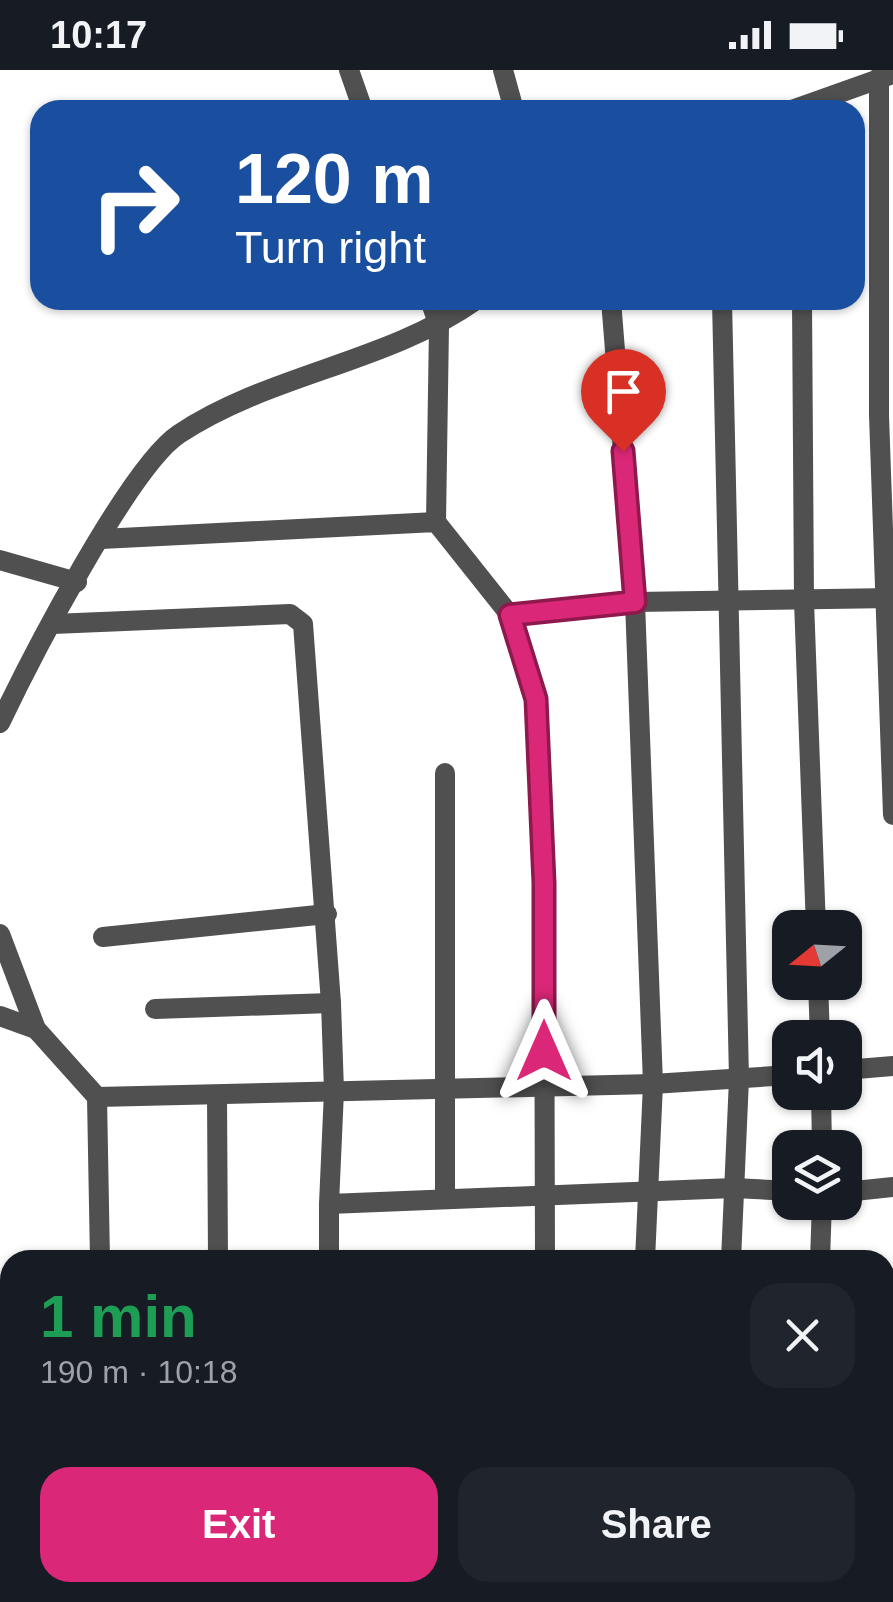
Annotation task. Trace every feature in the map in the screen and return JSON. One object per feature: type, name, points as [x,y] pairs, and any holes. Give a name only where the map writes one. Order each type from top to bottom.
[{"type":"street","points":[[349,70],[360,100]]},
{"type":"street","points":[[503,70],[511,100]]},
{"type":"street","points":[[822,100],[886,76],[879,415],[889,598],[893,815]]},
{"type":"street","points":[[433,310],[439,326],[436,522],[510,615],[536,699],[544,883],[546,1250]]},
{"type":"street","points":[[0,723],[126,497],[177,435],[242,404],[439,326],[462,310]]},
{"type":"street","points":[[612,310],[635,602],[653,1084],[645,1250]]},
{"type":"street","points":[[722,310],[739,1079],[731,1250]]},
{"type":"street","points":[[802,310],[804,601],[815,910]]},
{"type":"street","points":[[101,540],[436,522]]},
{"type":"street","points":[[0,560],[77,582]]},
{"type":"street","points":[[510,615],[635,602],[889,598]]},
{"type":"street","points":[[53,624],[290,614],[303,624],[332,1003],[334,1091],[329,1250]]},
{"type":"street","points":[[445,773],[445,1199]]},
{"type":"street","points":[[103,936],[327,914]]},
{"type":"street","points":[[0,934],[36,1029],[97,1097],[100,1250]]},
{"type":"street","points":[[155,1008],[332,1003]]},
{"type":"street","points":[[0,1016],[36,1029]]},
{"type":"street","points":[[862,1069],[893,1066]]},
{"type":"street","points":[[97,1097],[653,1084],[772,1076]]},
{"type":"street","points":[[217,1095],[218,1250]]},
{"type":"street","points":[[329,1204],[734,1188],[772,1191]]},
{"type":"street","points":[[862,1191],[893,1188]]},
{"type":"street","points":[[820,1250],[821,1220]]},
{"type":"route","points":[[544,1051],[544,883],[536,699],[510,615],[635,602],[623,451]]}]
